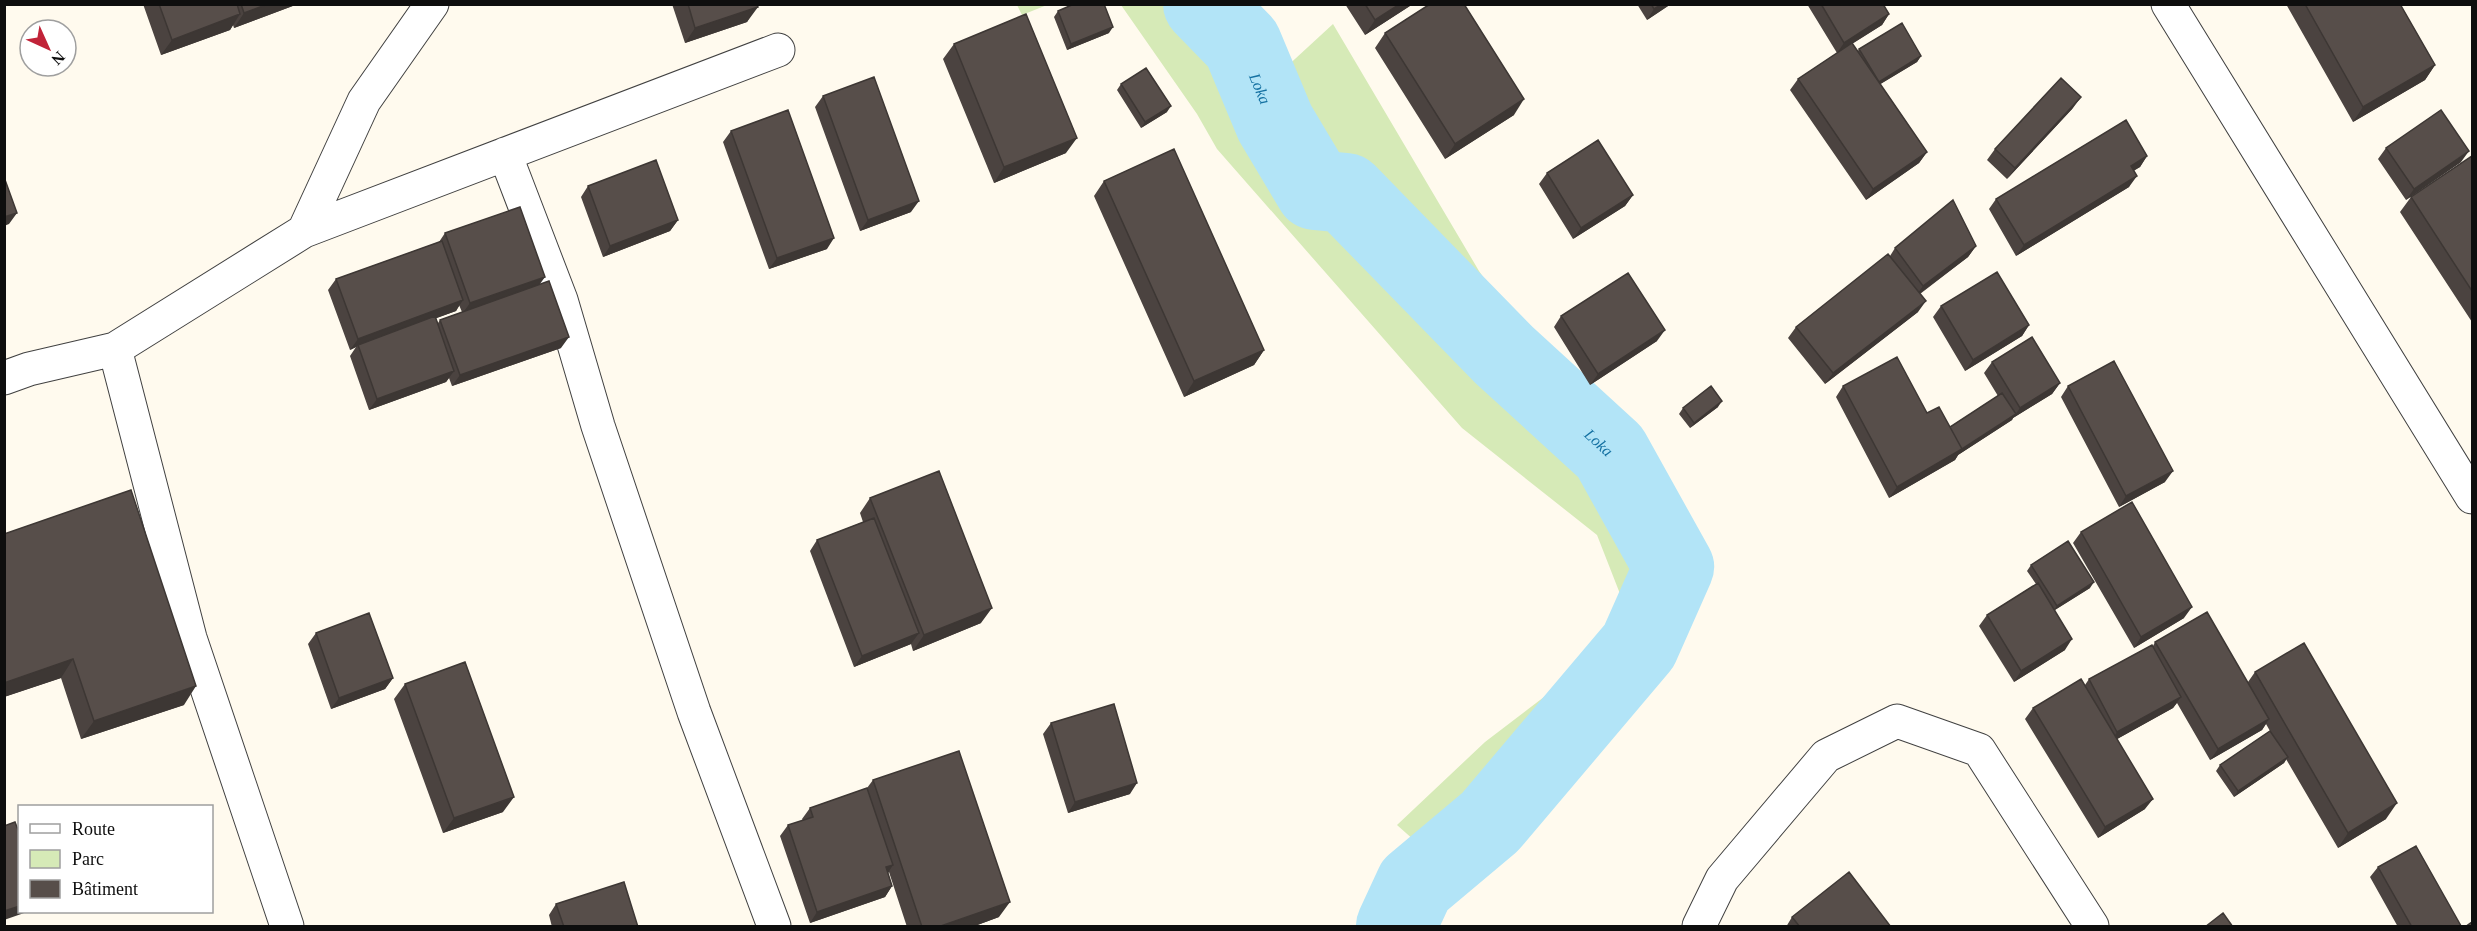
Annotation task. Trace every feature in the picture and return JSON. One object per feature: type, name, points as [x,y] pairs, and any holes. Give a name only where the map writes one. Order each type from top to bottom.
[{"type":"street","points":[[304,231],[364,101],[432,4]]},
{"type":"street","points":[[2168,4],[2472,497]]},
{"type":"street","points":[[4,378],[29,369],[115,349],[304,231],[778,50]]},
{"type":"street","points":[[505,154],[561,300],[598,426],[683,679],[774,927]]},
{"type":"street","points":[[115,349],[190,638],[287,927]]},
{"type":"street","points":[[1699,927],[1722,879],[1826,756],[1897,721],[1979,750],[2092,927]]},
{"type":"green space","points":[[1017,5],[1047,5],[1022,15]]},
{"type":"green space","points":[[1121,5],[1220,5],[1283,70],[1333,24],[1479,271],[1575,413],[1645,476],[1696,546],[1659,636],[1543,790],[1461,882],[1397,825],[1485,742],[1608,648],[1624,604],[1597,535],[1462,428],[1217,149],[1197,114]]},
{"type":"building","points":[[159,4],[237,4],[240,14],[172,40]]},
{"type":"building","points":[[241,4],[268,4],[244,13]]},
{"type":"building","points":[[688,4],[757,4],[758,7],[695,28]]},
{"type":"building","points":[[1074,4],[1104,4],[1113,27],[1071,44],[1058,11]]},
{"type":"building","points":[[1365,4],[1400,4],[1375,20]]},
{"type":"building","points":[[1430,4],[1464,4],[1524,99],[1455,144],[1385,33]]},
{"type":"building","points":[[1651,4],[1662,4],[1654,9]]},
{"type":"building","points":[[1821,4],[1883,4],[1889,14],[1844,43]]},
{"type":"building","points":[[2305,4],[2400,4],[2435,65],[2363,107]]},
{"type":"building","points":[[1026,14],[1077,138],[1004,167],[954,44]]},
{"type":"building","points":[[1902,23],[1921,56],[1879,82],[1859,49]]},
{"type":"building","points":[[1852,43],[1927,152],[1873,189],[1798,79]]},
{"type":"building","points":[[1146,68],[1171,106],[1145,122],[1121,84]]},
{"type":"building","points":[[874,77],[919,201],[868,220],[823,96]]},
{"type":"building","points":[[2061,78],[2081,97],[2015,168],[1995,149]]},
{"type":"building","points":[[788,110],[834,238],[777,258],[731,131]]},
{"type":"building","points":[[2441,110],[2469,151],[2414,189],[2386,148]]},
{"type":"building","points":[[2126,120],[2147,156],[2131,166],[2137,176],[2024,245],[1996,199]]},
{"type":"building","points":[[1598,140],[1633,195],[1581,228],[1547,173]]},
{"type":"building","points":[[1174,149],[1264,350],[1194,381],[1104,181]]},
{"type":"building","points":[[2472,156],[2472,291],[2411,197]]},
{"type":"building","points":[[656,160],[678,220],[610,246],[588,186]]},
{"type":"building","points":[[4,177],[17,213],[4,217]]},
{"type":"building","points":[[1953,200],[1976,246],[1923,286],[1895,248]]},
{"type":"building","points":[[520,207],[545,277],[470,303],[445,233]]},
{"type":"building","points":[[442,241],[463,300],[358,339],[336,279]]},
{"type":"building","points":[[1888,254],[1926,301],[1833,373],[1796,327]]},
{"type":"building","points":[[1997,272],[2029,325],[1973,360],[1941,306]]},
{"type":"building","points":[[1628,273],[1665,330],[1598,374],[1561,316]]},
{"type":"building","points":[[549,281],[569,337],[460,375],[440,320]]},
{"type":"building","points":[[435,316],[454,371],[377,399],[358,345]]},
{"type":"building","points":[[2032,337],[2060,383],[2020,408],[1992,362]]},
{"type":"building","points":[[1897,357],[1927,413],[1939,407],[1962,449],[1897,487],[1843,386]]},
{"type":"building","points":[[2114,361],[2173,471],[2126,496],[2068,386]]},
{"type":"building","points":[[1711,386],[1722,401],[1694,423],[1683,408]]},
{"type":"building","points":[[2002,393],[2016,414],[1962,449],[1950,427]]},
{"type":"building","points":[[939,471],[992,608],[924,635],[870,498]]},
{"type":"building","points":[[131,490],[196,686],[94,721],[73,659],[4,683],[4,534]]},
{"type":"building","points":[[2132,502],[2192,607],[2141,637],[2081,532]]},
{"type":"building","points":[[874,518],[919,633],[862,656],[817,540]]},
{"type":"building","points":[[2068,541],[2094,582],[2057,606],[2031,565]]},
{"type":"building","points":[[2038,583],[2072,639],[2021,671],[1987,615]]},
{"type":"building","points":[[2207,612],[2269,719],[2218,749],[2155,642]]},
{"type":"building","points":[[369,613],[393,678],[339,698],[316,633]]},
{"type":"building","points":[[2304,643],[2397,803],[2348,833],[2255,672]]},
{"type":"building","points":[[2152,645],[2181,697],[2117,732],[2089,679]]},
{"type":"building","points":[[465,662],[514,797],[454,818],[405,684]]},
{"type":"building","points":[[2081,679],[2153,799],[2105,827],[2033,708]]},
{"type":"building","points":[[1114,704],[1137,783],[1075,802],[1051,723]]},
{"type":"building","points":[[2270,731],[2288,757],[2238,791],[2220,765]]},
{"type":"building","points":[[959,751],[1010,902],[938,927],[922,927],[873,780]]},
{"type":"building","points":[[867,788],[893,865],[886,867],[892,886],[817,912],[788,825],[813,817],[810,808]]},
{"type":"building","points":[[15,822],[18,830],[18,907],[4,911],[4,826]]},
{"type":"building","points":[[2416,846],[2461,926],[2412,927],[2378,867]]},
{"type":"building","points":[[1849,872],[1891,927],[1800,927],[1792,917]]},
{"type":"building","points":[[624,882],[638,927],[564,927],[556,904]]},
{"type":"building","points":[[2223,913],[2233,927],[2205,927]]},
{"type":"waterway","name":"Loka","points":[[1203,4],[1242,44],[1275,123],[1315,190],[1346,193],[1504,355],[1610,452],[1674,567],[1639,646],[1490,822],[1415,885],[1396,926]]}]
